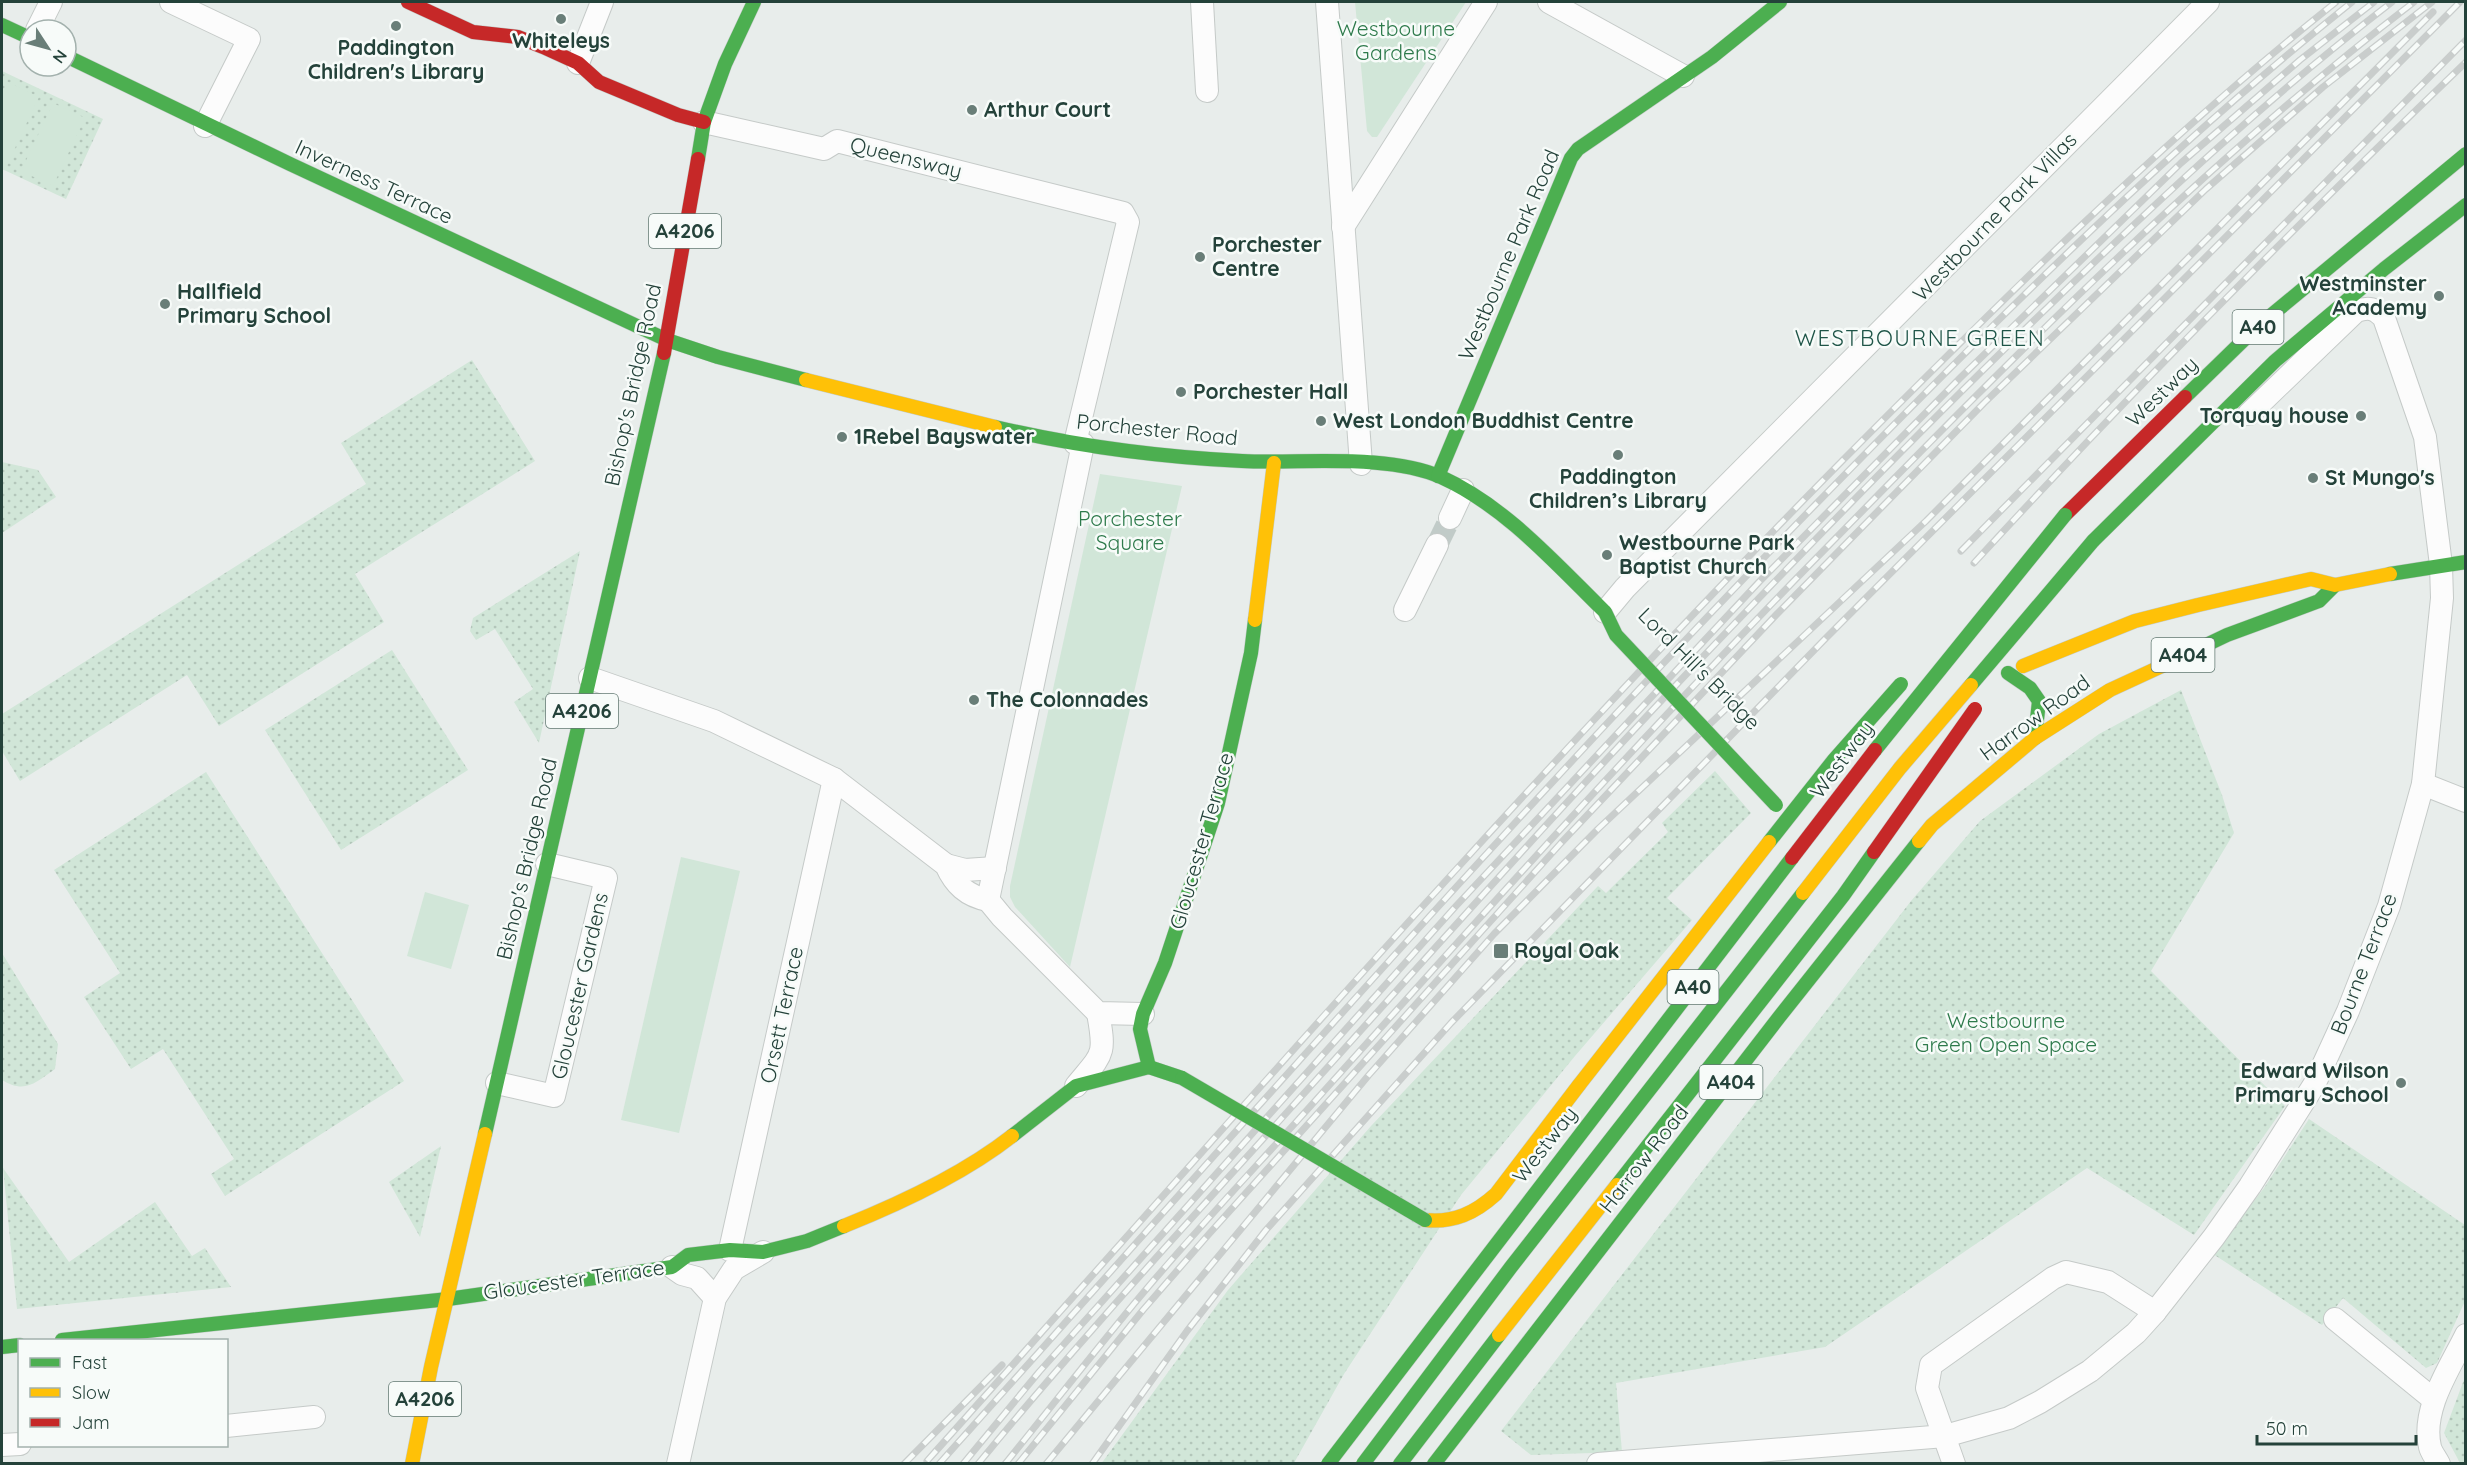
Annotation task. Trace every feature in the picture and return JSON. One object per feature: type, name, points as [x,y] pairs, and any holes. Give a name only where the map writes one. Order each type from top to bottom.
[{"type":"main road","name":"Queensway","points":[[408,2],[473,32],[518,37],[578,63],[599,82],[678,115],[704,122]]},
{"type":"main road","name":"A4206","points":[[704,122],[725,64],[754,2]]},
{"type":"main road","name":"Westbourne Park Road","points":[[1438,476],[1571,158],[1578,149],[1712,57],[1780,2]]},
{"type":"main road","points":[[2,25],[18,32]]},
{"type":"main road","name":"Inverness Terrace","points":[[78,62],[206,126],[667,340]]},
{"type":"main road","name":"Bishop's Bridge Road","points":[[411,1464],[667,340],[704,122]]},
{"type":"main road","name":"Westway","points":[[1328,1464],[1391,1378],[1876,749],[2065,515],[2257,327],[2466,154]]},
{"type":"main road","name":"A40","points":[[1363,1464],[1511,1267],[1878,796],[2093,541],[2276,361],[2384,269],[2466,205]]},
{"type":"main road","name":"Porchester Road","points":[[667,340],[711,355],[809,381],[942,414],[1079,443],[1135,452],[1274,462],[1361,464],[1401,468],[1438,476],[1463,490],[1503,518],[1534,544],[1605,612]]},
{"type":"main road","name":"Gloucester Terrace","points":[[80,1339],[448,1299],[672,1267],[688,1255],[730,1250],[763,1252],[807,1242],[923,1190],[999,1146],[1076,1086],[1149,1067],[1142,1046],[1140,1029],[1143,1014],[1165,963],[1218,803],[1251,653],[1274,462]]},
{"type":"main road","name":"A40","points":[[1975,603],[2065,515]]},
{"type":"main road","name":"A40","points":[[2035,738],[2039,701],[2030,688],[2003,674],[2093,541]]},
{"type":"main road","name":"Harrow Road","points":[[2023,666],[2081,640],[2135,621],[2311,579],[2335,585],[2466,562]]},
{"type":"main road","name":"Harrow Road","points":[[1884,862],[1918,839],[2035,738],[2110,690],[2227,635],[2319,601],[2335,585]]},
{"type":"main road","name":"Lord Hill's Bridge","points":[[1605,612],[1628,623]]},
{"type":"main road","name":"Lord Hill's Bridge","points":[[1605,612],[1616,635],[1776,805]]},
{"type":"main road","name":"A40","points":[[1149,1067],[1182,1078],[1425,1220],[1442,1223],[1462,1218],[1479,1209],[1496,1194],[1833,761],[1912,673]]},
{"type":"main road","name":"A40","points":[[1400,1464],[1843,896],[1985,694]]},
{"type":"main road","name":"Harrow Road","points":[[1434,1464],[1780,1016],[1932,825]]},
{"type":"main road","points":[[1779,999],[1780,1016]]},
{"type":"main road","points":[[2,1347],[18,1345]]},
{"type":"street","points":[[43,18],[51,2]]},
{"type":"street","points":[[171,2],[249,39],[206,126]]},
{"type":"street","points":[[578,63],[602,2]]},
{"type":"street","points":[[1202,2],[1207,91]]},
{"type":"street","points":[[1327,2],[1361,464]]},
{"type":"street","points":[[1343,227],[1485,2]]},
{"type":"street","points":[[1549,2],[1683,76]]},
{"type":"street","name":"Westbourne Park Villas","points":[[1605,612],[1625,588],[2208,2]]},
{"type":"street","name":"Queensway","points":[[704,122],[824,149],[837,141],[1123,213],[1128,222],[1079,443]]},
{"type":"street","name":"Bourne Terrace","points":[[1598,1464],[1945,1436],[2009,1418],[2059,1391],[2113,1353],[2155,1312],[2214,1237],[2250,1186],[2314,1085],[2348,1011],[2389,906],[2423,784],[2442,598],[2441,565],[2425,438],[2384,318],[2378,311],[2367,307],[2356,311],[2249,414]]},
{"type":"street","points":[[988,900],[1079,443]]},
{"type":"street","points":[[1450,518],[1463,490]]},
{"type":"street","points":[[1405,610],[1437,545]]},
{"type":"street","points":[[590,678],[714,721],[834,779],[946,865],[965,870],[995,868]]},
{"type":"street","name":"Orsett Terrace","points":[[730,1250],[834,779]]},
{"type":"street","points":[[2423,784],[2466,801]]},
{"type":"street","name":"Gloucester Gardens","points":[[497,1083],[554,1096],[606,878],[547,864]]},
{"type":"street","points":[[946,865],[952,878],[972,897],[988,900],[1002,917],[1098,1012],[1143,1014]]},
{"type":"street","name":"Gloucester Terrace","points":[[1076,1086],[1098,1059],[1102,1050],[1104,1040],[1098,1012]]},
{"type":"street","points":[[678,1464],[715,1298],[734,1269],[763,1252]]},
{"type":"street","points":[[672,1267],[682,1274],[697,1278],[715,1298]]},
{"type":"street","points":[[1954,1464],[1927,1388],[1931,1365],[2053,1278],[2066,1272],[2108,1282],[2155,1312]]},
{"type":"street","points":[[2335,1318],[2433,1399]]},
{"type":"street","points":[[2439,1464],[2430,1447],[2433,1399],[2466,1335]]},
{"type":"street","points":[[228,1426],[314,1417]]},
{"type":"street","points":[[2,1445],[18,1444]]},
{"type":"green space","name":"Westbourne Gardens","points":[[1355,2],[1466,2],[1377,137],[1372,137],[1367,131]]},
{"type":"green space","points":[[2,71],[103,119],[66,199],[2,169]]},
{"type":"green space","points":[[8,82],[39,97],[7,165],[2,163],[2,96]]},
{"type":"green space","points":[[53,103],[85,118],[53,186],[21,171]]},
{"type":"green space","points":[[472,360],[535,461],[355,574],[384,622],[219,726],[187,675],[20,781],[2,751],[2,714],[366,484],[341,443]]},
{"type":"green space","points":[[2,462],[38,470],[56,497],[2,533]]},
{"type":"green space","name":"Porchester Square","points":[[1100,474],[1182,486],[1070,967],[1015,907],[1010,897],[1010,886]]},
{"type":"green space","points":[[580,551],[539,743],[514,702],[533,689],[495,629],[476,640],[470,631],[473,618]]},
{"type":"green space","points":[[392,650],[468,770],[341,850],[265,730]]},
{"type":"green space","name":"Westbourne Green Open Space","points":[[2181,690],[2222,795],[2234,833],[2151,971],[2285,1106],[2194,1235],[2087,1168],[1825,1347],[1616,1383],[1622,1452],[1531,1455],[1501,1431],[1911,901],[1980,821],[2099,734]]},
{"type":"green space","points":[[1715,771],[1751,813],[1667,898],[1692,920],[1575,1056],[1461,1195],[1344,1374],[1294,1463],[1101,1464],[1228,1290],[1371,1126],[1598,886],[1606,893],[1668,832],[1662,823]]},
{"type":"green space","points":[[206,772],[404,1081],[225,1196],[211,1174],[234,1159],[163,1049],[131,1069],[84,997],[120,973],[54,870]]},
{"type":"green space","points":[[681,857],[740,871],[679,1133],[621,1120]]},
{"type":"green space","points":[[425,892],[469,905],[451,969],[407,956]]},
{"type":"green space","points":[[2,953],[58,1044],[55,1069],[30,1085],[17,1086],[2,1080]]},
{"type":"green space","points":[[2309,1119],[2465,1225],[2465,1301],[2437,1363],[2426,1368],[2343,1298],[2322,1325],[2213,1254],[2264,1188]]},
{"type":"green space","points":[[441,1146],[420,1237],[389,1182]]},
{"type":"green space","points":[[3,1168],[69,1262],[155,1202],[192,1256],[205,1248],[231,1287],[17,1309]]},
{"type":"green space","points":[[2465,1377],[2465,1463],[2460,1463],[2444,1433]]},
{"type":"tunnel","points":[[1437,545],[1450,518]]},
{"type":"railway","points":[[927,1461],[1493,829],[1725,582],[1902,400],[2083,224],[2207,110],[2336,2]]},
{"type":"railway","points":[[939,1464],[1481,859],[1815,505],[2010,309],[2143,182],[2211,120],[2352,2]]},
{"type":"railway","points":[[963,1464],[1039,1372],[1456,906],[1759,582],[1960,378],[2181,163],[2300,60],[2374,2]]},
{"type":"railway","points":[[978,1464],[1132,1285],[1491,886],[1644,719],[1826,528],[2003,351],[2173,188],[2302,74],[2392,2]]},
{"type":"railway","points":[[1005,1464],[1180,1250],[1574,814],[1766,610],[1971,401],[2113,262],[2260,128],[2414,2]]},
{"type":"railway","points":[[1018,1464],[1143,1310],[1209,1234],[1561,843],[1776,615],[1984,403],[2206,189],[2323,87],[2432,2]]},
{"type":"railway","points":[[1092,1464],[1187,1331],[1266,1230],[1451,1023],[1826,638],[2460,2]]},
{"type":"railway","points":[[1046,1464],[1368,1076],[1494,934],[1598,829],[1926,521],[2433,12]]},
{"type":"railway","points":[[1961,551],[2466,40]]},
{"type":"railway","points":[[1974,563],[2216,309],[2466,62]]},
{"type":"railway","points":[[904,1464],[1002,1365]]},
{"type":"traffic: fast","points":[[698,159],[704,122],[725,64],[754,2]]},
{"type":"traffic: fast","points":[[1438,476],[1571,158],[1578,149],[1712,57],[1780,2]]},
{"type":"traffic: fast","points":[[2,25],[18,32]]},
{"type":"traffic: fast","points":[[78,62],[290,164],[667,340],[718,357],[806,380]]},
{"type":"traffic: fast","points":[[2185,397],[2257,327],[2466,154]]},
{"type":"traffic: fast","points":[[2093,541],[2275,361],[2384,269],[2466,205]]},
{"type":"traffic: fast","points":[[485,1134],[664,353]]},
{"type":"traffic: fast","points":[[995,427],[1087,445],[1180,457],[1265,462],[1370,462],[1419,470],[1441,477],[1487,503],[1548,555],[1605,612]]},
{"type":"traffic: fast","points":[[1875,750],[2065,515]]},
{"type":"traffic: fast","points":[[1971,685],[2093,541]]},
{"type":"traffic: fast","points":[[2390,574],[2466,562]]},
{"type":"traffic: fast","points":[[2162,666],[2227,635],[2319,601],[2335,585]]},
{"type":"traffic: fast","points":[[1605,612],[1616,635],[1776,805]]},
{"type":"traffic: fast","points":[[1012,1136],[1076,1086],[1149,1067],[1140,1029],[1143,1014],[1165,963],[1218,803],[1251,653],[1255,620]]},
{"type":"traffic: fast","points":[[2008,673],[2030,688],[2039,701],[2035,738]]},
{"type":"traffic: fast","points":[[1769,842],[1833,761],[1901,684]]},
{"type":"traffic: fast","points":[[1434,1464],[1780,1016],[1919,841]]},
{"type":"traffic: fast","points":[[1617,1185],[1843,896],[1874,852]]},
{"type":"traffic: fast","points":[[1328,1464],[1792,858]]},
{"type":"traffic: fast","points":[[1363,1464],[1511,1267],[1803,893]]},
{"type":"traffic: fast","points":[[1149,1067],[1182,1078]]},
{"type":"traffic: fast","points":[[1182,1078],[1425,1220]]},
{"type":"traffic: fast","points":[[71,1339],[448,1299],[672,1267],[688,1255],[730,1250],[763,1252],[807,1241],[844,1226]]},
{"type":"traffic: fast","points":[[1400,1464],[1499,1335]]},
{"type":"traffic: fast","points":[[2,1347],[18,1345]]},
{"type":"traffic: slow","points":[[806,380],[995,427]]},
{"type":"traffic: slow","points":[[1255,620],[1274,463]]},
{"type":"traffic: slow","points":[[2023,666],[2135,621],[2198,605],[2311,579],[2335,585],[2390,574]]},
{"type":"traffic: slow","points":[[1919,841],[1932,825],[2035,738],[2110,690],[2162,666]]},
{"type":"traffic: slow","points":[[1803,893],[1900,768],[1971,685]]},
{"type":"traffic: slow","points":[[1579,1085],[1769,842]]},
{"type":"traffic: slow","points":[[1425,1220],[1445,1220],[1464,1215],[1496,1194],[1579,1085]]},
{"type":"traffic: slow","points":[[412,1464],[431,1367],[485,1134]]},
{"type":"traffic: slow","points":[[844,1226],[931,1186],[974,1162],[1012,1136]]},
{"type":"traffic: slow","points":[[1499,1335],[1617,1185]]},
{"type":"traffic: jam","points":[[408,2],[473,32],[518,37],[543,47],[578,63],[599,82],[678,115],[704,122]]},
{"type":"traffic: jam","points":[[664,353],[698,159]]},
{"type":"traffic: jam","points":[[2065,515],[2185,397]]},
{"type":"traffic: jam","points":[[1874,852],[1975,709]]},
{"type":"traffic: jam","points":[[1792,858],[1875,750]]},
{"type":"place","name":"Whiteleys","points":[[561,19]]},
{"type":"place","name":"Paddington Children's Library","points":[[396,26]]},
{"type":"place","name":"Arthur Court","points":[[972,110]]},
{"type":"place","name":"Porchester Centre","points":[[1200,257]]},
{"type":"place","name":"Westminster Academy","points":[[2439,296]]},
{"type":"place","name":"Hallfield Primary School","points":[[165,304]]},
{"type":"place","name":"Porchester Hall","points":[[1181,392]]},
{"type":"place","name":"Torquay house","points":[[2361,416]]},
{"type":"place","name":"West London Buddhist Centre","points":[[1321,421]]},
{"type":"place","name":"1Rebel Bayswater","points":[[842,437]]},
{"type":"place","name":"Paddington Children’s Library","points":[[1618,455]]},
{"type":"place","name":"St Mungo's","points":[[2313,478]]},
{"type":"place","name":"Westbourne Park Baptist Church","points":[[1607,555]]},
{"type":"place","name":"The Colonnades","points":[[974,700]]},
{"type":"place","name":"Royal Oak","points":[[1501,951]]},
{"type":"place","name":"Edward Wilson Primary School","points":[[2401,1083]]},
{"type":"district","name":"WESTBOURNE GREEN","points":[[1920,338]]}]
